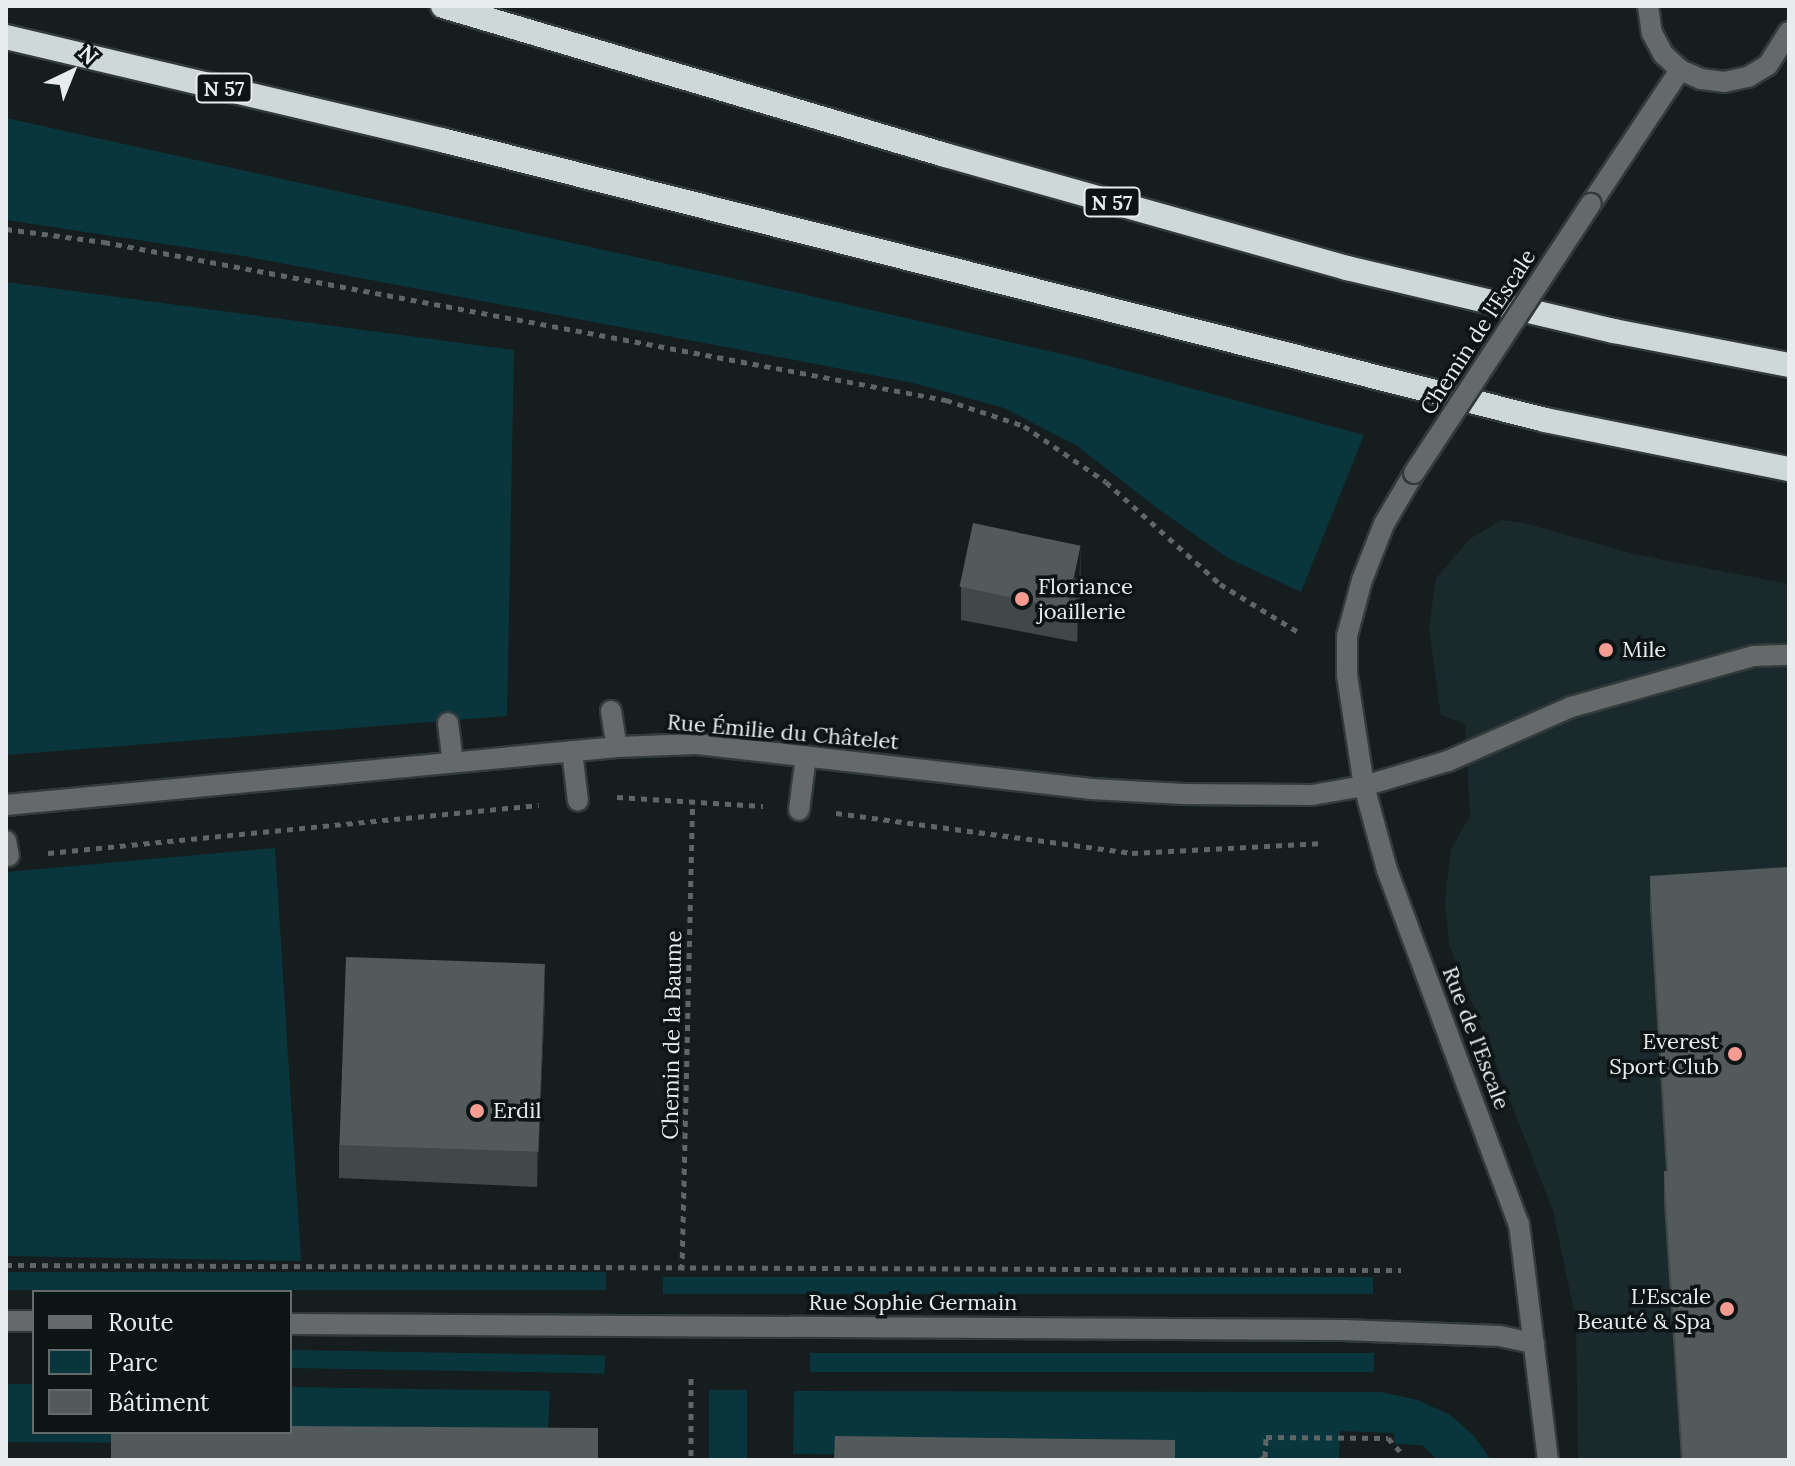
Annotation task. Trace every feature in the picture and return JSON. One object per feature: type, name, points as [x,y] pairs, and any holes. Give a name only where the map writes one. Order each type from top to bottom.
[{"type":"highway","name":"N 57","points":[[443,6],[930,150],[1347,268],[1614,331],[1789,365]]},
{"type":"highway","name":"N 57","points":[[6,37],[488,151],[1545,420],[1789,469]]},
{"type":"street","points":[[1648,6],[1652,33],[1663,54],[1680,70],[1701,79],[1724,82],[1748,77],[1768,65],[1787,44]]},
{"type":"street","name":"Chemin de l'Escale","points":[[1347,636],[1362,580],[1384,524],[1414,473],[1680,70]]},
{"type":"street","name":"Rue de l'Escale","points":[[1347,636],[1347,675],[1364,786],[1387,870],[1519,1224],[1548,1460]]},
{"type":"street","name":"Rue Émilie du Châtelet","points":[[6,805],[617,747],[697,744],[1091,789],[1183,794],[1312,795],[1364,786],[1448,761],[1571,707],[1754,656],[1789,655]]},
{"type":"street","points":[[611,711],[617,747]]},
{"type":"street","points":[[448,723],[453,762]]},
{"type":"street","points":[[572,751],[578,801]]},
{"type":"street","points":[[799,810],[806,756]]},
{"type":"street","points":[[6,1321],[32,1321]]},
{"type":"street","name":"Rue Sophie Germain","points":[[292,1324],[1343,1330],[1500,1336],[1534,1343]]},
{"type":"path","points":[[6,229],[104,242],[946,400],[1024,426],[1106,482],[1220,584],[1298,632]]},
{"type":"path","points":[[8,848],[625,796],[799,810],[1132,853],[1324,843]]},
{"type":"path","name":"Chemin de la Baume","points":[[682,1270],[693,800]]},
{"type":"path","points":[[6,1265],[682,1270],[1401,1270]]},
{"type":"path","points":[[691,1378],[691,1460]]},
{"type":"path","points":[[1260,1460],[1265,1457],[1266,1437],[1388,1438],[1404,1456]]},
{"type":"shaded area","points":[[1501,520],[1524,523],[1638,555],[1789,584],[1789,1460],[1578,1460],[1576,1321],[1553,1211],[1449,944],[1445,900],[1451,849],[1470,816],[1465,724],[1441,715],[1429,629],[1436,578],[1470,539]]},
{"type":"green space","points":[[6,118],[1079,358],[1364,435],[1301,592],[1228,558],[1076,445],[1004,408],[913,383],[244,256],[6,220]]},
{"type":"green space","points":[[6,282],[514,350],[507,716],[6,755]]},
{"type":"green space","points":[[275,848],[301,1261],[6,1256],[6,872]]},
{"type":"green space","points":[[6,1272],[606,1272],[606,1290],[6,1290]]},
{"type":"green space","points":[[663,1277],[1373,1277],[1373,1294],[663,1294]]},
{"type":"green space","points":[[292,1350],[605,1355],[605,1373],[292,1368]]},
{"type":"green space","points":[[810,1353],[1374,1353],[1374,1372],[810,1372]]},
{"type":"green space","points":[[6,1384],[32,1384],[32,1434],[292,1434],[292,1387],[550,1391],[547,1445],[6,1442]]},
{"type":"green space","points":[[709,1390],[747,1390],[747,1460],[709,1460]]},
{"type":"green space","points":[[794,1391],[1381,1392],[1418,1400],[1450,1415],[1474,1436],[1491,1460],[1438,1460],[1422,1445],[1395,1444],[1394,1433],[1340,1431],[1339,1460],[793,1454]]},
{"type":"building","points":[[973,523],[1081,546],[1067,609],[959,587]]},
{"type":"building","name":"Everest Sport Club","points":[[1789,867],[1789,1460],[1683,1460],[1664,1171],[1668,1171],[1650,876]]},
{"type":"building","points":[[346,957],[545,964],[538,1152],[339,1145]]},
{"type":"building","points":[[292,1426],[598,1428],[598,1460],[111,1460],[111,1434],[292,1434]]},
{"type":"building","points":[[835,1436],[1175,1440],[1175,1460],[834,1460]]},
{"type":"place","name":"Floriance joaillerie","points":[[1022,599]]},
{"type":"place","name":"Mile","points":[[1606,650]]},
{"type":"place","name":"Everest Sport Club","points":[[1735,1054]]},
{"type":"place","name":"Erdil","points":[[477,1111]]},
{"type":"place","name":"L'Escale Beauté & Spa","points":[[1727,1309]]}]
